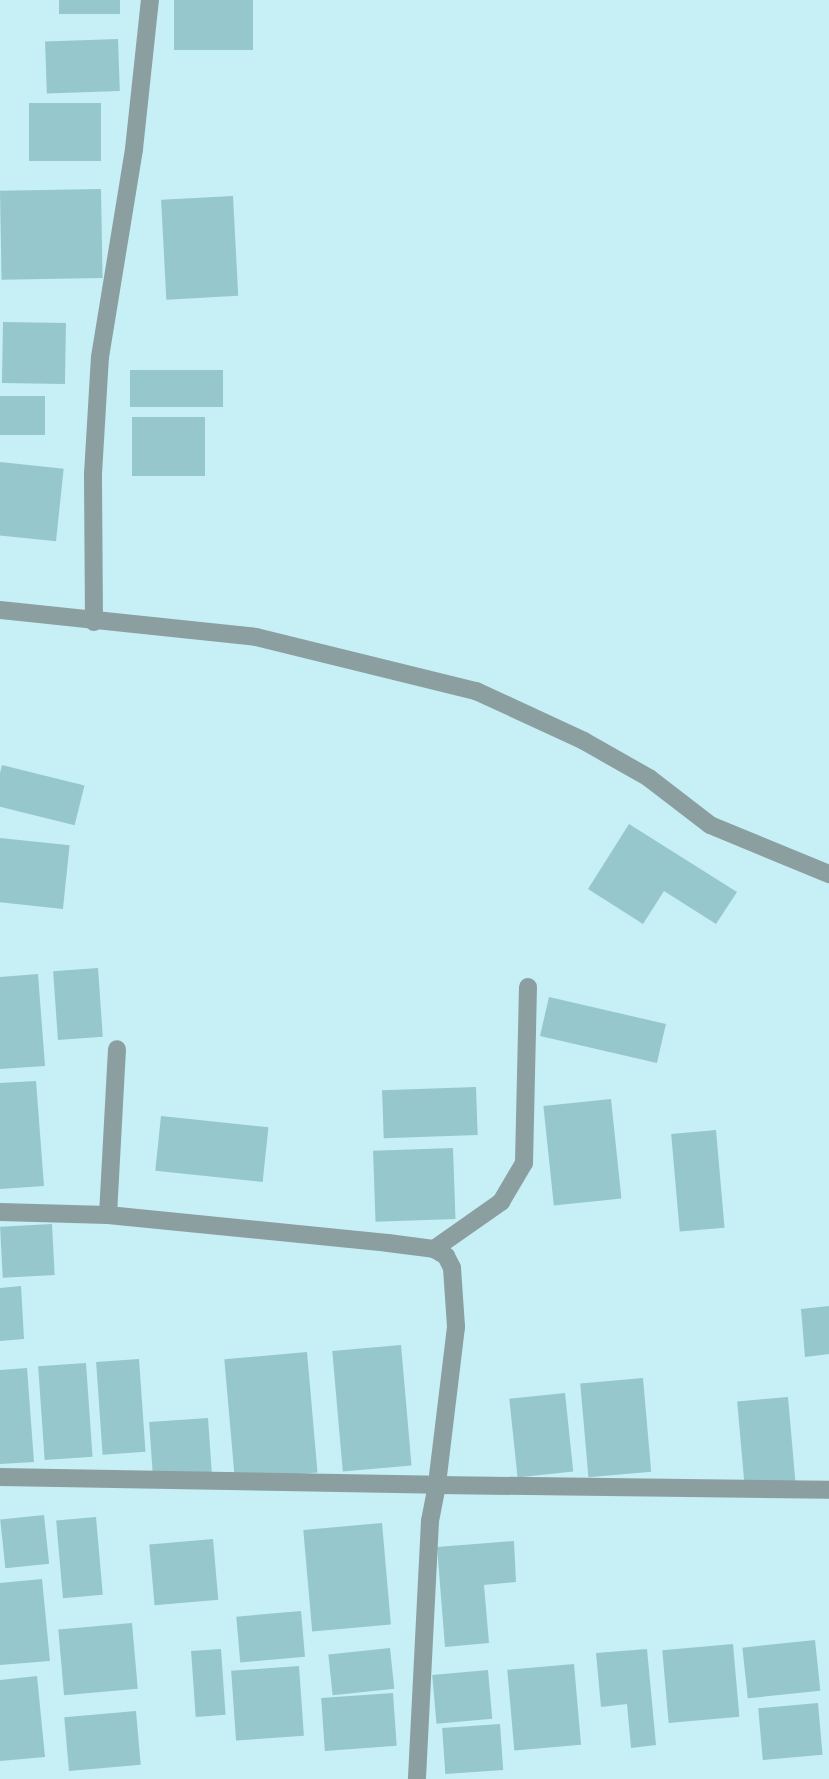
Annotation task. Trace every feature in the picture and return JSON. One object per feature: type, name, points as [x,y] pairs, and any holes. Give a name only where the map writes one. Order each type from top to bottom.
[{"type":"street","points":[[93,622],[93,474],[100,357],[134,149],[150,0]]},
{"type":"street","points":[[0,610],[93,622],[256,637],[476,691],[584,741],[649,778],[710,825],[829,874]]},
{"type":"street","points":[[434,1249],[501,1202],[524,1163],[528,987]]},
{"type":"street","points":[[108,1215],[117,1049]]},
{"type":"street","points":[[0,1212],[108,1215],[434,1249],[452,1268],[456,1327],[437,1485],[430,1521],[417,1779]]},
{"type":"street","points":[[0,1477],[829,1490]]},
{"type":"building","points":[[59,0],[120,0],[120,14],[59,14]]},
{"type":"building","points":[[174,0],[253,0],[253,50],[174,50]]},
{"type":"building","points":[[118,39],[120,91],[47,94],[45,42]]},
{"type":"building","points":[[29,103],[101,103],[101,161],[29,161]]},
{"type":"building","points":[[101,189],[103,278],[2,280],[0,191]]},
{"type":"building","points":[[233,196],[238,296],[166,300],[161,200]]},
{"type":"building","points":[[3,322],[66,323],[65,384],[2,383]]},
{"type":"building","points":[[130,370],[223,370],[223,407],[130,407]]},
{"type":"building","points":[[0,396],[45,396],[45,435],[0,435]]},
{"type":"building","points":[[132,417],[205,417],[205,476],[132,476]]},
{"type":"building","points":[[0,462],[64,469],[56,541],[0,535]]},
{"type":"building","points":[[2,765],[84,786],[75,825],[0,807]]},
{"type":"building","points":[[629,824],[737,892],[716,924],[664,891],[643,924],[588,889]]},
{"type":"building","points":[[0,838],[70,845],[63,909],[0,902]]},
{"type":"building","points":[[98,968],[103,1037],[58,1040],[53,971]]},
{"type":"building","points":[[38,974],[45,1066],[0,1069],[0,977]]},
{"type":"building","points":[[549,997],[666,1024],[657,1063],[540,1036]]},
{"type":"building","points":[[36,1081],[44,1186],[0,1189],[0,1083]]},
{"type":"building","points":[[476,1087],[478,1135],[384,1138],[382,1090]]},
{"type":"building","points":[[611,1099],[621,1198],[554,1206],[543,1106]]},
{"type":"building","points":[[161,1116],[268,1127],[263,1182],[155,1171]]},
{"type":"building","points":[[716,1130],[725,1228],[680,1232],[671,1134]]},
{"type":"building","points":[[453,1148],[455,1219],[376,1222],[373,1151]]},
{"type":"building","points":[[52,1224],[55,1275],[3,1278],[0,1227]]},
{"type":"building","points":[[21,1286],[24,1339],[0,1341],[0,1288]]},
{"type":"building","points":[[829,1306],[829,1354],[805,1357],[801,1309]]},
{"type":"building","points":[[401,1345],[412,1466],[343,1472],[332,1351]]},
{"type":"building","points":[[307,1352],[318,1473],[235,1480],[224,1359]]},
{"type":"building","points":[[139,1359],[145,1452],[103,1455],[96,1362]]},
{"type":"building","points":[[86,1363],[93,1457],[45,1460],[38,1366]]},
{"type":"building","points":[[27,1368],[34,1462],[0,1464],[0,1370]]},
{"type":"building","points":[[643,1378],[651,1472],[588,1477],[580,1383]]},
{"type":"building","points":[[565,1393],[573,1472],[518,1477],[509,1399]]},
{"type":"building","points":[[788,1397],[796,1484],[745,1488],[737,1401]]},
{"type":"building","points":[[208,1418],[212,1473],[153,1477],[149,1422]]},
{"type":"building","points":[[44,1515],[49,1564],[5,1568],[0,1520]]},
{"type":"building","points":[[96,1517],[103,1595],[63,1598],[56,1520]]},
{"type":"building","points":[[382,1523],[391,1625],[312,1631],[303,1530]]},
{"type":"building","points":[[213,1539],[218,1600],[155,1605],[149,1545]]},
{"type":"building","points":[[514,1541],[516,1582],[484,1585],[489,1643],[445,1647],[437,1547]]},
{"type":"building","points":[[42,1579],[50,1661],[0,1665],[0,1583]]},
{"type":"building","points":[[301,1611],[305,1657],[240,1662],[236,1617]]},
{"type":"building","points":[[132,1623],[138,1689],[64,1695],[58,1629]]},
{"type":"building","points":[[815,1640],[820,1691],[748,1698],[742,1648]]},
{"type":"building","points":[[733,1644],[739,1717],[669,1723],[662,1650]]},
{"type":"building","points":[[390,1648],[394,1689],[333,1695],[328,1654]]},
{"type":"building","points":[[221,1649],[226,1715],[196,1717],[191,1651]]},
{"type":"building","points":[[647,1649],[656,1745],[631,1748],[627,1704],[601,1707],[596,1653]]},
{"type":"building","points":[[574,1664],[581,1745],[514,1751],[507,1670]]},
{"type":"building","points":[[299,1666],[304,1736],[236,1741],[231,1671]]},
{"type":"building","points":[[488,1670],[492,1719],[436,1724],[432,1675]]},
{"type":"building","points":[[37,1676],[45,1757],[0,1761],[0,1680]]},
{"type":"building","points":[[393,1693],[397,1746],[325,1751],[321,1698]]},
{"type":"building","points":[[818,1703],[823,1755],[763,1760],[758,1708]]},
{"type":"building","points":[[136,1711],[141,1765],[69,1771],[64,1717]]},
{"type":"building","points":[[500,1724],[503,1770],[445,1774],[442,1728]]}]
